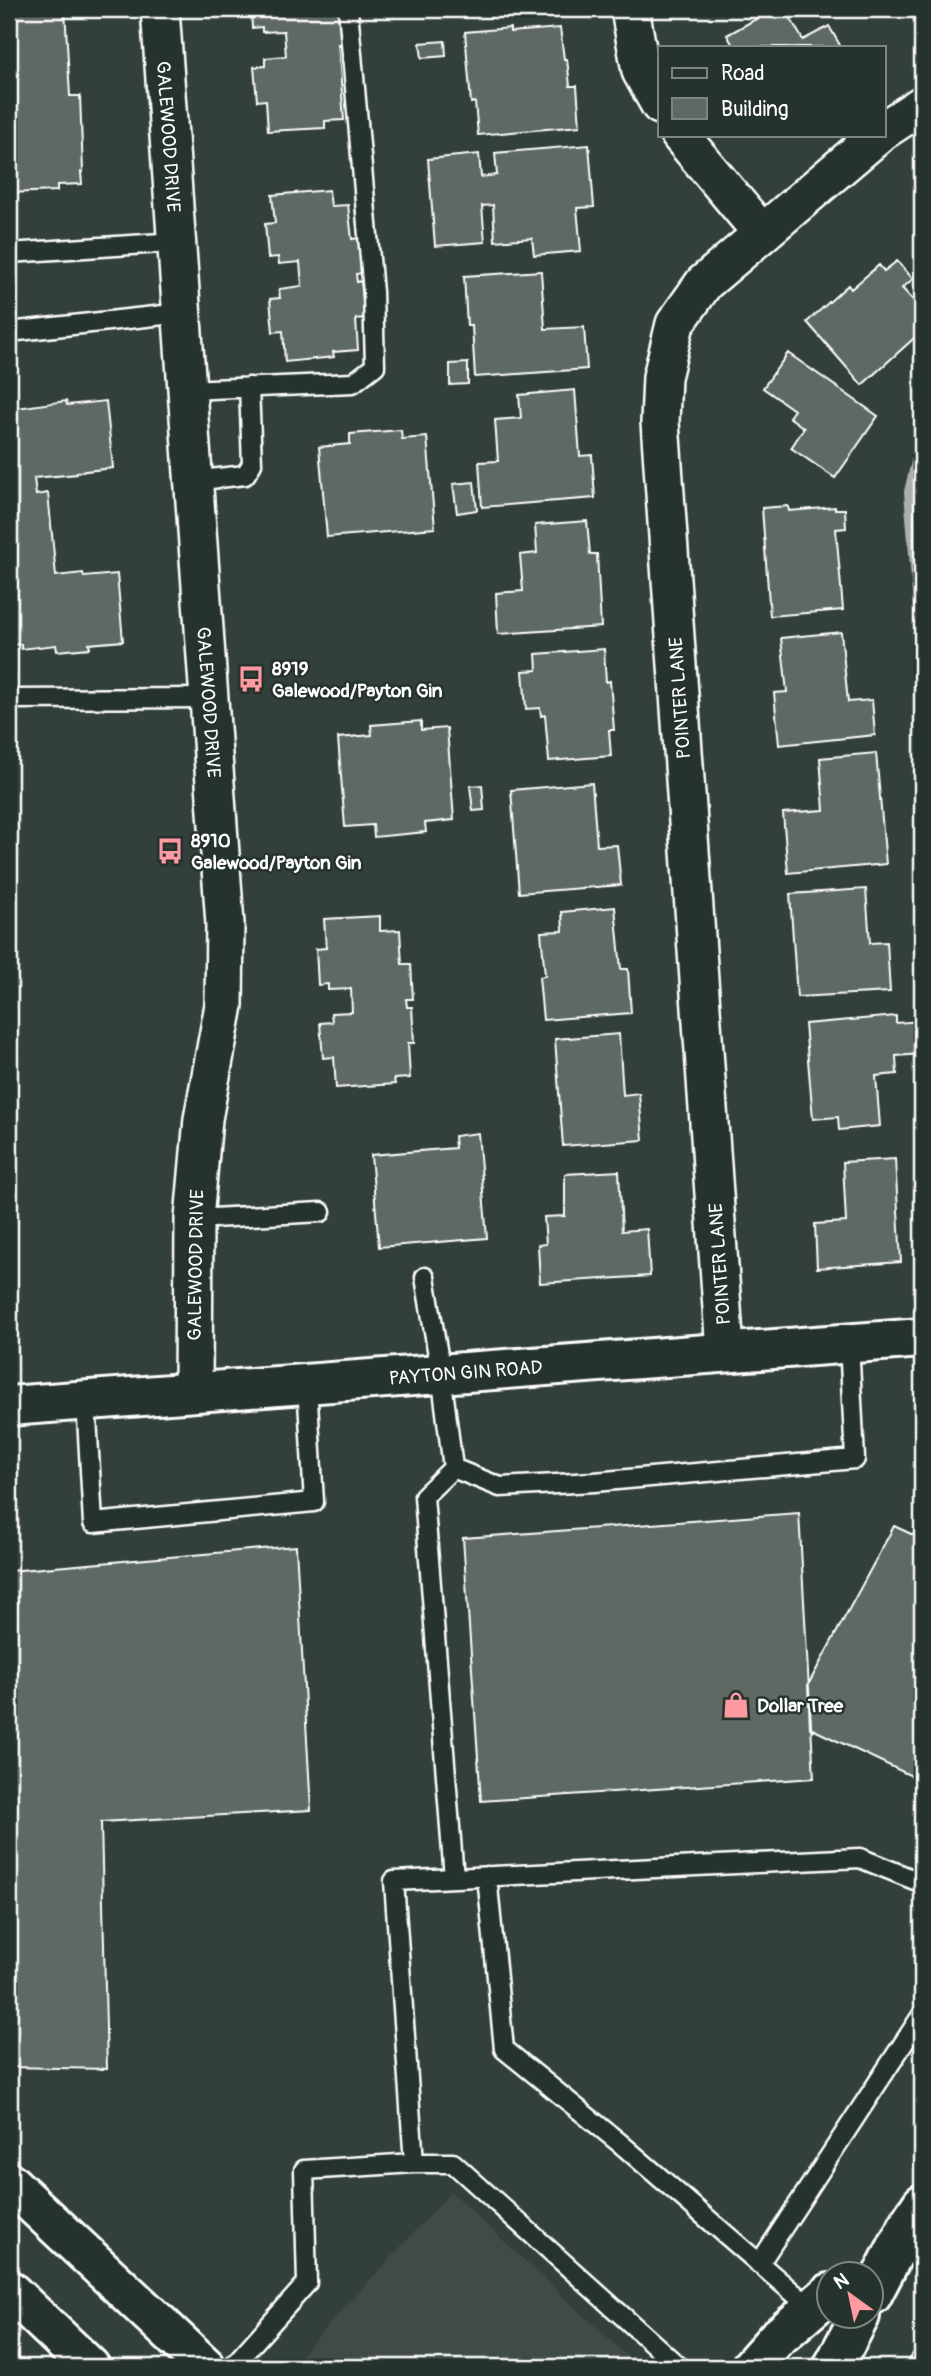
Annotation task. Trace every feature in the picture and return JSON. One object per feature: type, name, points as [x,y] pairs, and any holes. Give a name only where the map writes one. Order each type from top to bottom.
[{"type":"main road","name":"PAYTON GIN ROAD","points":[[9,1406],[922,1338]]},
{"type":"main road","points":[[9,2182],[206,2367]]},
{"type":"main road","points":[[872,2260],[913,2233]]},
{"type":"main road","points":[[886,2274],[913,2233]]},
{"type":"main road","points":[[9,2290],[90,2367]]},
{"type":"main road","points":[[751,2367],[776,2339],[816,2305]]},
{"type":"main road","points":[[832,2367],[852,2330]]},
{"type":"street","name":"GALEWOOD DRIVE","points":[[160,9],[225,924],[224,1005],[203,1119],[194,1219],[193,1392]]},
{"type":"street","points":[[630,9],[641,71],[658,101]]},
{"type":"street","points":[[886,129],[922,105]]},
{"type":"street","points":[[681,136],[761,232]]},
{"type":"street","name":"POINTER LANE","points":[[725,1351],[661,436],[662,377],[675,324],[704,283],[877,136]]},
{"type":"lane","points":[[187,390],[353,383],[375,366],[373,292],[348,9]]},
{"type":"lane","points":[[9,253],[177,242]]},
{"type":"lane","points":[[9,332],[182,313]]},
{"type":"lane","points":[[193,481],[245,475],[252,464],[248,387]]},
{"type":"lane","points":[[9,699],[208,698]]},
{"type":"lane","points":[[194,1219],[321,1212]]},
{"type":"lane","points":[[425,1277],[453,1468]]},
{"type":"lane","points":[[453,1468],[500,1487],[594,1482],[855,1459],[849,1343]]},
{"type":"lane","points":[[86,1400],[93,1523],[314,1502],[307,1384]]},
{"type":"lane","points":[[453,1468],[425,1496],[454,1878]]},
{"type":"lane","points":[[414,2163],[394,1881],[860,1858],[922,1883]]},
{"type":"lane","points":[[487,1876],[504,2049],[621,2144],[759,2264],[816,2298]]},
{"type":"lane","points":[[759,2264],[922,2015]]},
{"type":"lane","points":[[232,2367],[307,2283],[304,2170],[414,2163],[453,2163],[679,2367]]},
{"type":"lane","points":[[916,2367],[922,2359]]},
{"type":"shaded area","points":[[451,2192],[639,2367],[290,2367]]},
{"type":"building","points":[[9,9],[65,9],[70,96],[80,96],[82,184],[57,185],[57,191],[9,193]]},
{"type":"building","points":[[251,9],[345,9],[347,44],[338,44],[344,120],[325,121],[325,128],[268,131],[266,100],[257,101],[254,67],[265,66],[265,58],[286,56],[284,31],[262,32],[262,27],[252,28]]},
{"type":"building","points":[[460,9],[532,9],[461,15]]},
{"type":"building","points":[[774,9],[785,9],[803,40],[829,26],[840,46],[733,46],[727,35]]},
{"type":"building","points":[[510,28],[510,32],[560,28],[570,86],[577,86],[580,126],[478,135],[475,102],[471,103],[465,32]]},
{"type":"building","points":[[445,41],[446,56],[422,58],[420,43]]},
{"type":"building","points":[[589,145],[594,207],[577,208],[581,251],[534,255],[532,238],[495,241],[493,205],[482,206],[485,242],[435,246],[428,159],[479,154],[481,177],[497,175],[495,153]]},
{"type":"building","points":[[329,190],[331,206],[348,205],[352,239],[359,238],[362,273],[356,274],[357,282],[361,281],[365,318],[356,319],[358,350],[333,352],[334,357],[285,362],[283,331],[273,332],[270,299],[280,298],[279,289],[302,286],[300,262],[279,264],[278,257],[268,258],[265,224],[275,223],[272,195]]},
{"type":"building","points":[[897,261],[913,279],[902,288],[922,310],[922,331],[862,385],[807,322],[848,285],[851,289],[879,265],[884,271]]},
{"type":"building","points":[[541,271],[545,329],[584,327],[587,369],[475,377],[472,326],[467,326],[464,276]]},
{"type":"building","points":[[788,353],[878,416],[835,478],[791,448],[804,428],[789,417],[794,410],[763,388]]},
{"type":"building","points":[[468,363],[468,384],[450,385],[450,364]]},
{"type":"building","points":[[575,390],[580,456],[592,455],[595,498],[482,507],[479,462],[498,461],[495,420],[521,418],[519,395]]},
{"type":"building","points":[[66,401],[67,405],[106,401],[113,468],[34,478],[36,495],[48,493],[56,576],[83,573],[84,577],[117,574],[123,641],[89,644],[90,648],[57,651],[56,645],[21,649],[21,644],[11,645],[15,681],[9,682],[9,409]]},
{"type":"building","points":[[401,430],[402,439],[427,437],[435,528],[327,537],[319,447],[350,444],[350,434]]},
{"type":"building","points":[[474,482],[477,510],[457,513],[453,484]]},
{"type":"building","points":[[788,506],[789,511],[835,507],[845,509],[846,528],[836,529],[843,610],[770,616],[762,508]]},
{"type":"building","points":[[587,521],[590,554],[597,554],[601,627],[498,634],[496,593],[523,591],[520,555],[537,553],[535,525]]},
{"type":"building","points":[[841,632],[848,702],[872,700],[875,735],[779,745],[774,693],[787,692],[781,638]]},
{"type":"building","points":[[604,649],[614,730],[609,730],[611,756],[549,761],[545,715],[541,716],[540,708],[526,709],[523,671],[537,670],[536,654]]},
{"type":"building","points":[[421,721],[421,730],[447,728],[454,820],[425,823],[426,832],[374,837],[373,825],[345,827],[338,738],[372,735],[371,725]]},
{"type":"building","points":[[876,753],[886,864],[788,873],[783,813],[824,810],[820,758]]},
{"type":"building","points":[[592,783],[597,846],[617,845],[621,885],[519,893],[511,790]]},
{"type":"building","points":[[482,785],[484,810],[473,811],[470,786]]},
{"type":"building","points":[[866,889],[870,943],[887,942],[890,992],[797,997],[790,894]]},
{"type":"building","points":[[615,907],[621,969],[628,969],[631,1013],[543,1020],[539,977],[545,976],[541,932],[563,931],[562,912]]},
{"type":"building","points":[[380,916],[380,931],[400,930],[402,964],[411,964],[413,999],[406,999],[407,1007],[412,1007],[414,1043],[408,1043],[410,1078],[394,1079],[395,1084],[336,1088],[334,1057],[323,1058],[320,1023],[332,1022],[331,1013],[352,1012],[351,989],[328,990],[328,984],[318,985],[316,949],[326,948],[324,919]]},
{"type":"building","points":[[896,1016],[896,1023],[922,1021],[922,1054],[896,1056],[897,1074],[876,1076],[880,1126],[839,1130],[838,1117],[813,1119],[805,1024]]},
{"type":"building","points":[[619,1034],[623,1095],[639,1093],[643,1140],[563,1146],[555,1039]]},
{"type":"building","points":[[478,1133],[487,1238],[379,1247],[371,1155],[455,1148],[454,1136]]},
{"type":"building","points":[[895,1159],[901,1262],[817,1268],[815,1224],[846,1222],[843,1162]]},
{"type":"building","points":[[619,1171],[622,1231],[647,1229],[650,1276],[540,1283],[538,1245],[546,1244],[544,1217],[565,1216],[565,1174]]},
{"type":"building","points":[[799,1513],[814,1778],[481,1801],[463,1538]]},
{"type":"building","points":[[894,1526],[922,1539],[922,1781],[810,1728],[808,1685]]},
{"type":"building","points":[[296,1546],[311,1810],[101,1822],[107,2069],[9,2067],[9,1571]]},
{"type":"waterway","points":[[922,437],[909,492],[922,654]]},
{"type":"place","name":"8919 Galewood/Payton Gin","points":[[251,679]]},
{"type":"place","name":"8910 Galewood/Payton Gin","points":[[170,851]]},
{"type":"place","name":"Dollar Tree","points":[[736,1705]]}]
